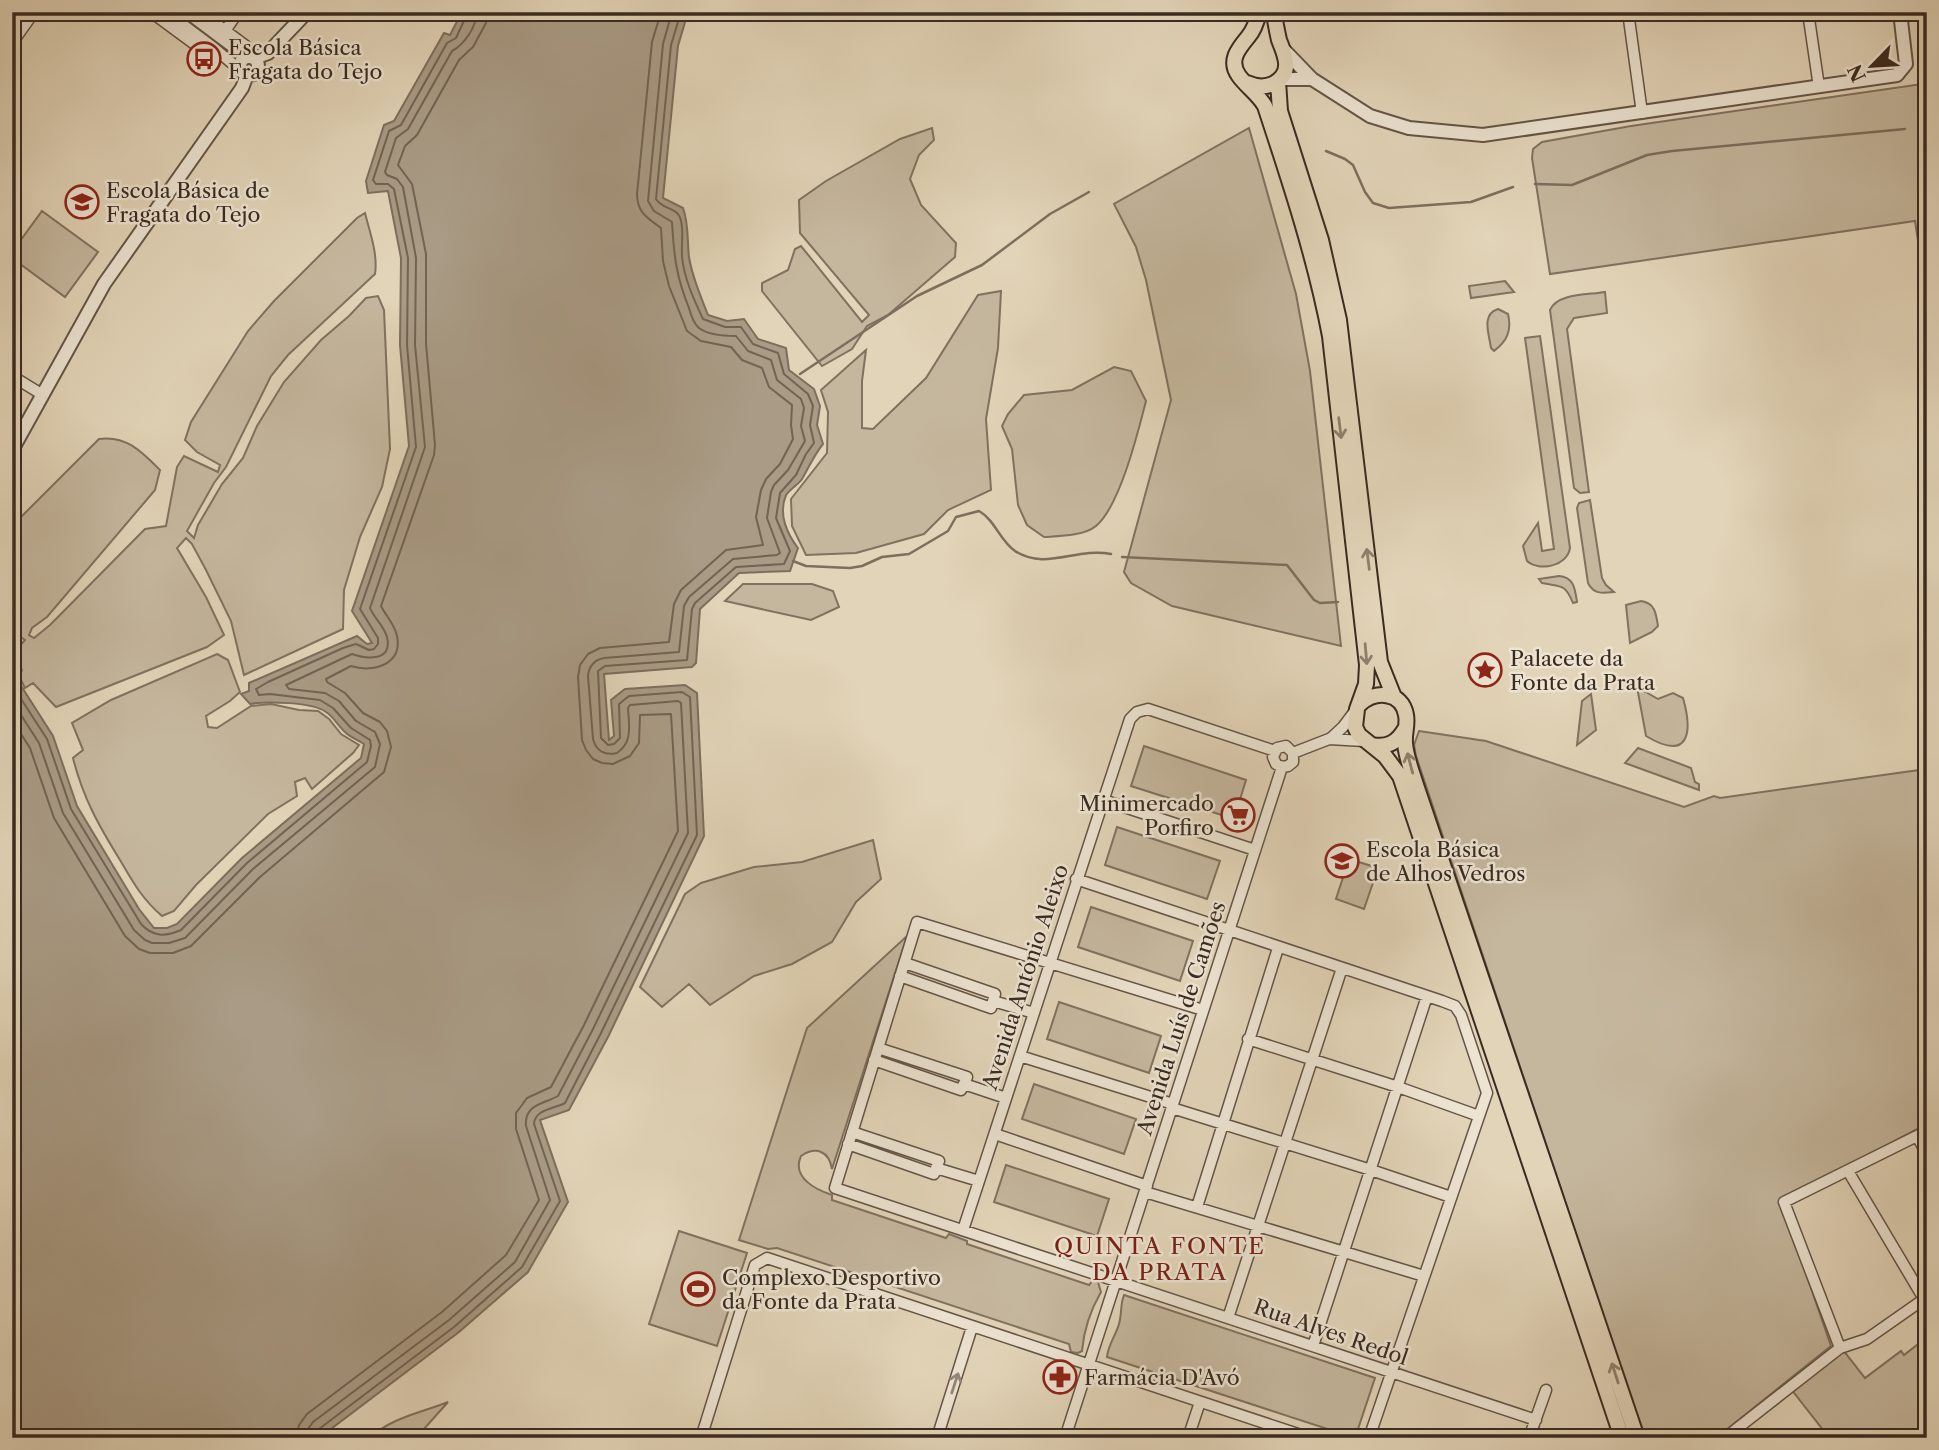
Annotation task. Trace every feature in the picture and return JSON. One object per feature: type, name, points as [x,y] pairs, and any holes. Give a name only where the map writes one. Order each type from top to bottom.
[{"type":"main road","points":[[1248,38],[1259,12]]},
{"type":"main road","points":[[1274,12],[1287,66],[1279,80],[1280,111],[1321,240],[1339,320],[1380,662],[1394,697],[1404,707],[1407,716],[1405,744],[1416,785],[1637,1438]]},
{"type":"main road","points":[[1283,47],[1265,35],[1248,38],[1241,43],[1234,60],[1240,76],[1259,95],[1265,106],[1320,283],[1330,336],[1366,649],[1366,684],[1358,706],[1355,727],[1385,756],[1400,776],[1622,1438]]},
{"type":"main road","points":[[1246,83],[1262,87],[1279,80]]},
{"type":"main road","points":[[1358,706],[1375,694],[1394,697]]},
{"type":"main road","points":[[1369,743],[1380,746],[1395,742],[1405,729]]},
{"type":"street","points":[[12,43],[34,12]]},
{"type":"street","points":[[151,12],[208,54],[223,56]]},
{"type":"street","points":[[166,12],[244,73],[257,71],[258,64],[251,57],[186,12]]},
{"type":"street","points":[[200,12],[246,46],[251,57]]},
{"type":"street","points":[[225,30],[238,12]]},
{"type":"street","points":[[251,57],[268,53],[307,12]]},
{"type":"street","points":[[1628,12],[1642,113]]},
{"type":"street","points":[[1808,12],[1819,87]]},
{"type":"street","points":[[1283,47],[1312,79],[1370,116],[1409,128],[1483,135],[1889,77],[1903,71],[1906,57],[1900,12]]},
{"type":"street","points":[[12,450],[104,284],[242,88],[244,73]]},
{"type":"street","points":[[1279,80],[1312,79]]},
{"type":"street","points":[[12,376],[43,395]]},
{"type":"street","points":[[1293,753],[1329,739],[1343,727],[1358,706]]},
{"type":"street","name":"Avenida António Aleixo","points":[[963,1230],[1076,879],[1133,715],[1148,709],[1275,751]]},
{"type":"street","points":[[1329,739],[1369,743]]},
{"type":"street","points":[[1283,746],[1293,753],[1291,764],[1282,767],[1274,761],[1275,751],[1283,746]]},
{"type":"street","name":"Avenida Luís de Camões","points":[[1065,1438],[1282,767]]},
{"type":"street","points":[[1103,800],[1255,850]]},
{"type":"street","points":[[1076,879],[1427,996],[1455,1006],[1461,1015],[1487,1093],[1369,1438]]},
{"type":"street","points":[[852,1132],[939,1161],[934,1174],[848,1144],[917,922],[1203,1010]]},
{"type":"street","points":[[1196,1207],[1278,948]]},
{"type":"street","points":[[900,976],[991,1007],[995,994],[905,963]]},
{"type":"street","points":[[1228,1318],[1342,968]]},
{"type":"street","points":[[1313,1346],[1427,996]]},
{"type":"street","points":[[993,1001],[1034,1013]]},
{"type":"street","points":[[1248,1039],[1479,1116]]},
{"type":"street","points":[[874,1060],[961,1090],[967,1077],[878,1048]]},
{"type":"street","points":[[1020,1056],[1451,1197]]},
{"type":"street","points":[[964,1084],[1006,1098]]},
{"type":"street","points":[[1840,1348],[1784,1202],[1927,1131]]},
{"type":"street","points":[[995,1134],[1196,1207],[1424,1276]]},
{"type":"street","points":[[1917,1136],[1927,1154]]},
{"type":"street","name":"Rua Alves Redol","points":[[848,1144],[835,1188],[1536,1420]]},
{"type":"street","points":[[936,1168],[979,1181]]},
{"type":"street","points":[[1725,1438],[1840,1348],[1867,1339],[1925,1298],[1848,1171]]},
{"type":"street","points":[[701,1438],[755,1265],[767,1258],[1200,1402],[1278,1433],[1310,1438]]},
{"type":"street","points":[[937,1438],[972,1327]]},
{"type":"street","points":[[1530,1438],[1546,1390]]},
{"type":"street","points":[[1188,1438],[1200,1402]]},
{"type":"shaded area","points":[[1922,84],[1927,88],[1927,300],[1915,221],[1550,274],[1532,158],[1533,149],[1542,142],[1631,126]]},
{"type":"shaded area","points":[[932,128],[934,140],[919,155],[910,179],[921,205],[956,243],[955,257],[888,315],[867,326],[852,349],[822,366],[762,291],[762,283],[788,270],[795,249],[801,246],[862,322],[869,315],[800,233],[799,200],[826,181],[900,139]]},
{"type":"shaded area","points":[[1249,128],[1296,294],[1310,371],[1341,646],[1172,606],[1131,583],[1124,572],[1171,400],[1146,280],[1136,247],[1114,204]]},
{"type":"shaded area","points":[[42,211],[98,252],[65,297],[12,258],[12,252]]},
{"type":"shaded area","points":[[365,213],[374,251],[375,274],[288,355],[271,376],[226,467],[187,531],[194,538],[198,525],[222,484],[243,458],[257,426],[284,382],[321,340],[366,298],[378,296],[384,310],[390,449],[382,487],[360,537],[344,590],[343,629],[244,675],[231,621],[192,544],[186,538],[177,548],[206,597],[224,635],[207,647],[56,707],[33,683],[25,688],[19,676],[22,670],[12,655],[25,640],[12,631],[12,526],[99,439],[109,438],[133,446],[160,470],[155,490],[47,617],[32,628],[29,635],[34,638],[145,529],[166,526],[177,467],[184,456],[218,472],[220,465],[197,452],[185,440],[191,422],[248,331],[274,301]]},
{"type":"shaded area","points":[[1505,281],[1514,292],[1471,298],[1469,286]]},
{"type":"shaded area","points":[[1001,291],[998,348],[986,419],[991,490],[948,510],[924,534],[856,553],[806,555],[792,526],[791,499],[827,453],[828,412],[821,390],[866,350],[862,381],[862,428],[873,429],[926,378],[978,295]]},
{"type":"shaded area","points":[[1605,292],[1607,313],[1574,318],[1567,329],[1589,492],[1580,493],[1574,488],[1550,310],[1559,300]]},
{"type":"shaded area","points":[[1498,309],[1508,314],[1509,331],[1494,351],[1491,348],[1488,320],[1489,315]]},
{"type":"shaded area","points":[[1540,336],[1570,548],[1559,563],[1546,566],[1527,561],[1523,546],[1538,523],[1542,551],[1554,549],[1525,338]]},
{"type":"shaded area","points":[[1114,367],[1131,371],[1146,401],[1120,486],[1105,516],[1096,526],[1078,534],[1044,537],[1027,525],[1018,505],[1012,449],[1002,426],[1024,395],[1072,390]]},
{"type":"shaded area","points":[[1590,500],[1602,578],[1614,592],[1596,591],[1588,583],[1577,508],[1579,503]]},
{"type":"shaded area","points":[[1559,576],[1571,581],[1577,602],[1573,603],[1562,587],[1542,583],[1539,579]]},
{"type":"shaded area","points":[[743,584],[812,584],[833,591],[839,607],[811,620],[725,601]]},
{"type":"shaded area","points":[[1641,601],[1652,606],[1658,626],[1630,643],[1626,605]]},
{"type":"shaded area","points":[[217,654],[228,660],[240,692],[206,716],[208,727],[217,728],[251,706],[271,704],[318,711],[329,719],[341,734],[359,745],[312,789],[305,778],[295,782],[297,796],[268,814],[196,885],[174,911],[162,916],[134,883],[92,811],[73,758],[83,750],[72,723],[111,700]]},
{"type":"shaded area","points":[[1637,687],[1658,699],[1673,693],[1683,698],[1687,732],[1679,745],[1660,743],[1646,736]]},
{"type":"shaded area","points":[[1591,694],[1596,730],[1577,745],[1582,701]]},
{"type":"shaded area","points":[[1419,731],[1486,741],[1684,807],[1714,796],[1720,798],[1919,770],[1927,765],[1927,1124],[1781,1201],[1831,1346],[1716,1438],[1644,1437],[1416,756],[1414,745]]},
{"type":"shaded area","points":[[1144,746],[1246,780],[1234,819],[1131,786]]},
{"type":"shaded area","points":[[1638,748],[1691,768],[1699,790],[1625,763]]},
{"type":"shaded area","points":[[1117,827],[1220,861],[1207,899],[1105,865]]},
{"type":"shaded area","points":[[873,840],[881,879],[856,902],[832,942],[792,964],[754,976],[710,1005],[689,984],[662,1007],[640,987],[685,894],[701,883],[754,867],[802,862]]},
{"type":"shaded area","points":[[1349,859],[1378,868],[1364,909],[1336,899]]},
{"type":"shaded area","points":[[1091,907],[1193,941],[1180,981],[1078,947]]},
{"type":"shaded area","points":[[907,936],[832,1169],[825,1154],[812,1151],[801,1156],[799,1164],[802,1177],[819,1190],[832,1195],[832,1200],[946,1238],[949,1234],[967,1241],[967,1244],[1089,1285],[1093,1280],[1098,1282],[1101,1292],[1088,1320],[1082,1351],[1078,1353],[1071,1352],[1069,1344],[777,1248],[768,1249],[739,1240],[807,1028]]},
{"type":"shaded area","points":[[1059,1002],[1161,1036],[1149,1073],[1047,1039]]},
{"type":"shaded area","points":[[1034,1084],[1136,1119],[1124,1154],[1022,1119]]},
{"type":"shaded area","points":[[1006,1165],[1109,1199],[1097,1236],[994,1202]]},
{"type":"shaded area","name":"Complexo Desportivo da Fonte da Prata","points":[[679,1231],[747,1253],[717,1346],[649,1324]]},
{"type":"shaded area","points":[[1124,1295],[1375,1378],[1355,1438],[1107,1357],[1119,1324]]},
{"type":"shaded area","points":[[1922,1341],[1927,1349],[1927,1438],[1814,1438],[1823,1430],[1791,1389],[1843,1350],[1865,1378],[1901,1351],[1904,1355]]},
{"type":"shaded area","points":[[448,1402],[416,1438],[370,1438],[397,1420]]},
{"type":"water","points":[[462,12],[688,12],[678,46],[663,198],[683,208],[690,264],[708,315],[727,321],[744,319],[758,339],[786,348],[789,370],[814,389],[820,406],[817,425],[823,444],[802,479],[786,495],[783,509],[787,530],[798,548],[790,571],[739,573],[700,609],[696,663],[692,667],[604,674],[609,740],[614,736],[611,700],[625,689],[685,685],[697,693],[704,836],[608,1037],[569,1110],[540,1120],[568,1202],[528,1272],[459,1332],[319,1438],[12,1438],[12,679],[16,678],[53,736],[77,806],[139,909],[154,928],[167,928],[177,924],[242,858],[361,758],[364,744],[347,734],[326,712],[300,704],[250,704],[241,694],[249,691],[249,683],[357,636],[367,644],[372,643],[352,611],[409,446],[400,345],[401,258],[388,191],[368,193],[366,181],[384,125],[394,121],[444,33],[450,35]]},
{"type":"waterway","points":[[1535,184],[1572,185],[1647,155],[1672,151],[1905,129]]},
{"type":"waterway","points":[[1326,151],[1353,165],[1373,203],[1389,208],[1471,202],[1513,187]]},
{"type":"waterway","points":[[800,374],[917,296],[982,265],[1050,214],[1089,192]]},
{"type":"waterway","points":[[793,561],[806,566],[850,568],[882,557],[909,554],[948,531],[956,517],[979,511],[1010,547],[1027,557],[1050,559],[1086,553],[1111,554]]},
{"type":"waterway","points":[[1122,557],[1287,565],[1314,600],[1320,603],[1338,602]]},
{"type":"railway","points":[[1925,12],[1927,22]]},
{"type":"place","name":"Escola Básica Fragata do Tejo","points":[[204,59]]},
{"type":"place","name":"Escola Básica de Fragata do Tejo","points":[[82,202]]},
{"type":"place","name":"Palacete da Fonte da Prata","points":[[1485,670]]},
{"type":"place","name":"Minimercado Porfiro","points":[[1238,815]]},
{"type":"place","name":"Escola Básica de Alhos Vedros","points":[[1342,861]]},
{"type":"place","name":"Complexo Desportivo da Fonte da Prata","points":[[698,1289]]},
{"type":"place","name":"Farmácia D'Avó","points":[[1060,1377]]},
{"type":"district","name":"QUINTA FONTE DA PRATA","points":[[1160,1259]]}]
